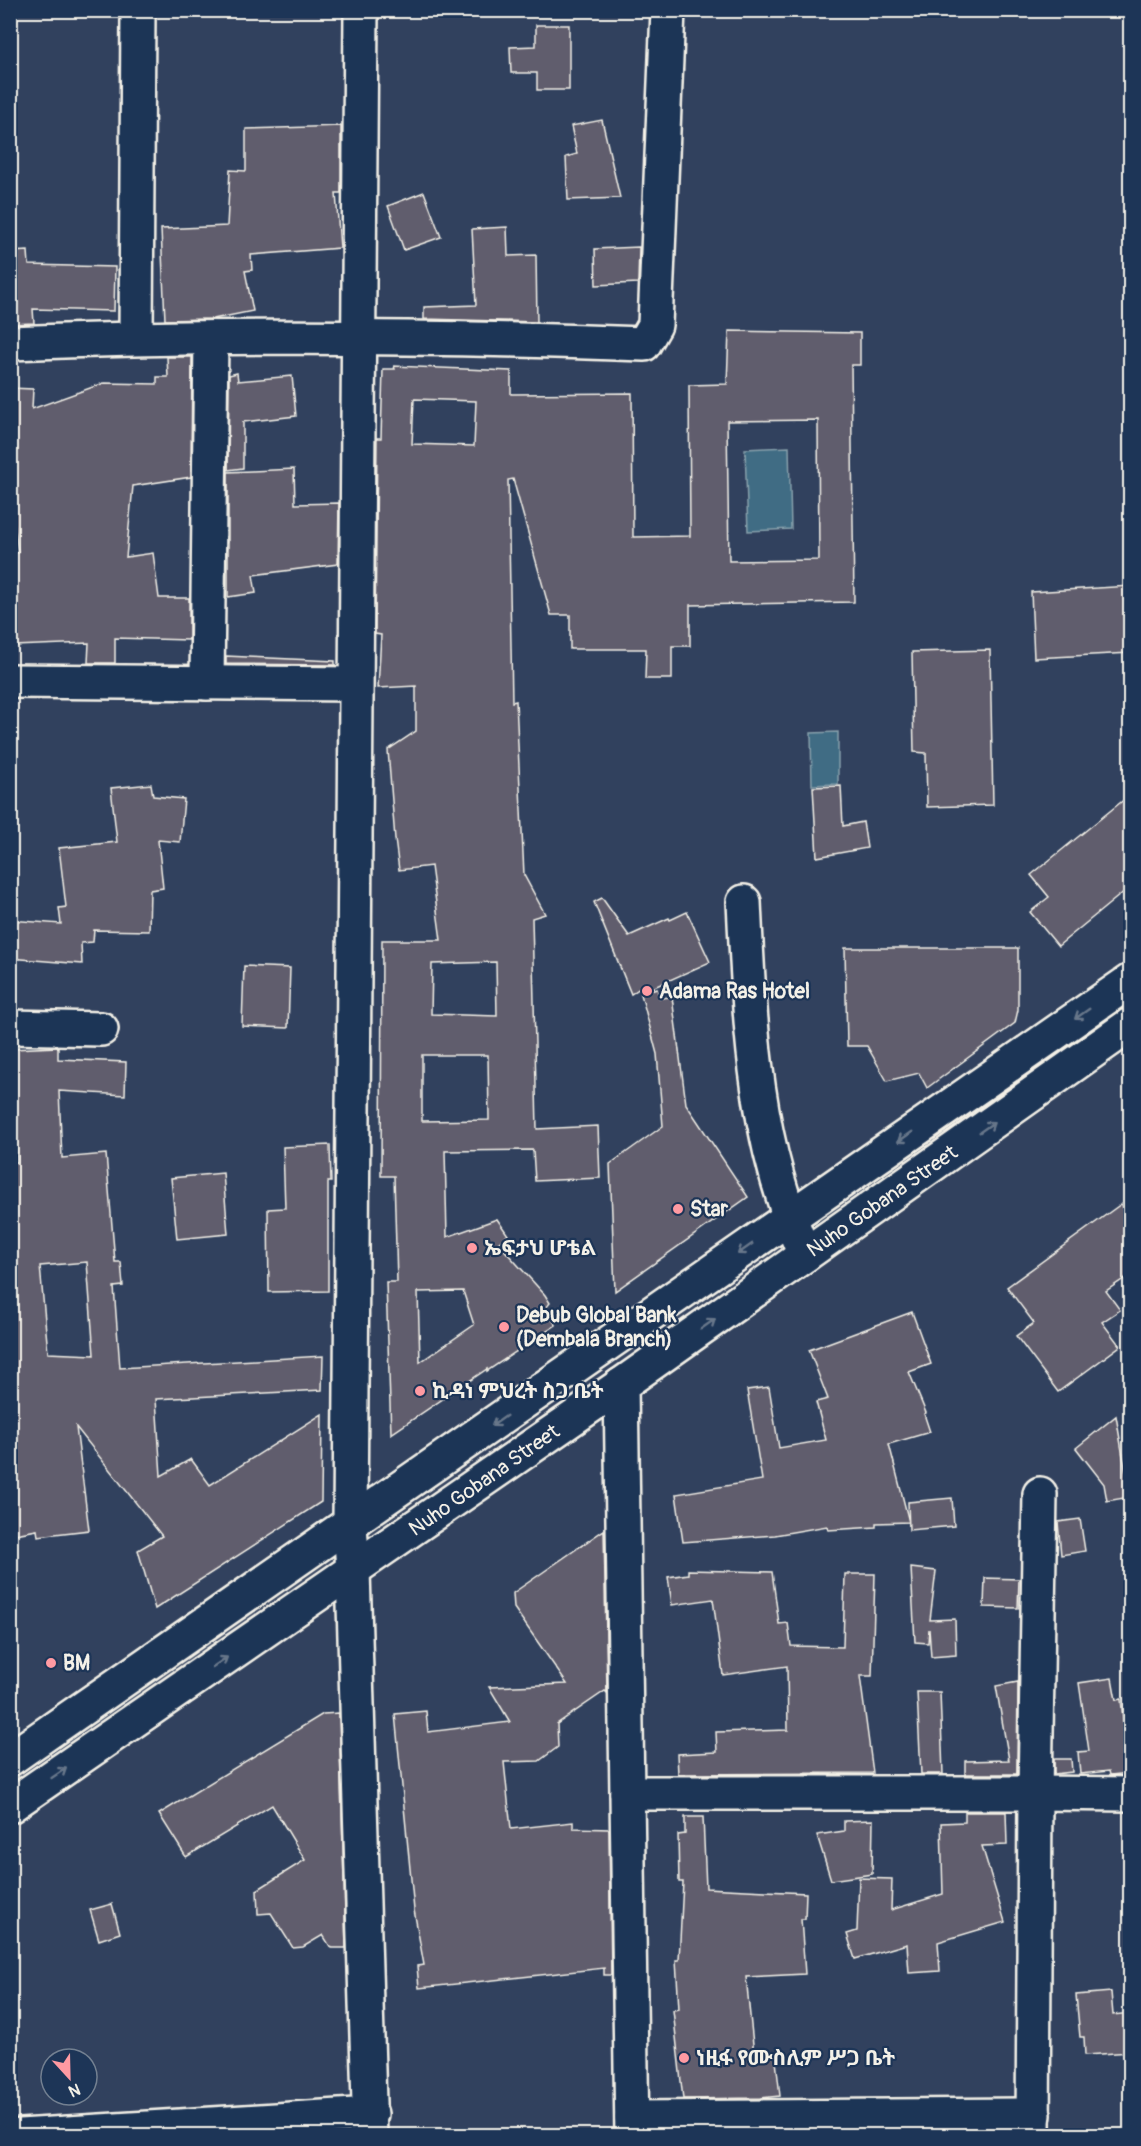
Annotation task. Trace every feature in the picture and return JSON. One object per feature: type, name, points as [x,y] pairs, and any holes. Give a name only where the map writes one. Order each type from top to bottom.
[{"type":"street","points":[[136,337],[138,10]]},
{"type":"street","points":[[20,2136],[370,2125],[350,1525],[361,10]]},
{"type":"street","points":[[10,343],[136,337],[357,338],[644,344],[655,325],[668,10]]},
{"type":"street","points":[[207,683],[211,338]]},
{"type":"street","points":[[10,681],[355,684]]},
{"type":"street","points":[[744,902],[750,1028],[761,1110],[788,1218],[805,1255]]},
{"type":"street","name":"Nuho Gobana Street","points":[[10,1759],[1131,981]]},
{"type":"street","name":"Nuho Gobana Street","points":[[10,1806],[621,1385],[1131,1026]]},
{"type":"street","points":[[10,1027],[101,1029]]},
{"type":"street","points":[[621,1385],[632,2127],[1034,2125],[1035,1792],[1040,1494]]},
{"type":"street","points":[[627,1793],[1035,1792],[1131,1794]]},
{"type":"water","points":[[789,447],[791,529],[748,531],[745,449]]},
{"type":"water","points":[[838,732],[838,784],[812,785],[811,733]]},
{"type":"building","points":[[536,25],[569,25],[569,90],[537,90],[537,73],[511,73],[510,47],[536,46]]},
{"type":"building","points":[[602,120],[620,198],[568,200],[566,157],[577,154],[571,126]]},
{"type":"building","points":[[341,126],[341,193],[336,193],[340,248],[251,255],[252,270],[245,271],[253,311],[213,319],[165,320],[161,229],[227,226],[230,170],[246,171],[246,129]]},
{"type":"building","points":[[424,192],[441,237],[404,250],[388,206]]},
{"type":"building","points":[[507,227],[508,256],[536,255],[537,322],[424,319],[424,307],[476,305],[472,229]]},
{"type":"building","points":[[639,247],[638,283],[596,285],[595,249]]},
{"type":"building","points":[[28,251],[29,265],[115,267],[114,311],[33,309],[34,323],[10,324],[10,252]]},
{"type":"building","points":[[729,331],[860,333],[860,365],[851,365],[854,602],[690,605],[690,646],[672,646],[672,679],[645,679],[646,649],[570,649],[570,615],[551,615],[513,479],[508,480],[512,702],[516,701],[524,875],[545,914],[532,918],[537,1129],[598,1126],[600,1178],[535,1181],[533,1150],[445,1151],[447,1237],[497,1219],[508,1235],[498,1243],[545,1295],[550,1303],[545,1309],[556,1325],[391,1434],[386,1282],[397,1282],[394,1176],[381,1176],[382,940],[441,940],[431,866],[399,870],[395,839],[388,750],[416,731],[416,686],[378,688],[381,635],[375,634],[377,438],[381,438],[383,369],[395,369],[394,366],[511,371],[511,394],[632,393],[633,537],[690,536],[689,385],[727,384]],"holes":[[[414,399],[476,401],[474,446],[412,444]],[[818,420],[819,560],[729,561],[727,421]],[[496,962],[497,1016],[431,1014],[432,964]],[[422,1055],[488,1055],[489,1120],[422,1121]],[[463,1291],[474,1325],[420,1362],[418,1292]]]},
{"type":"building","points":[[167,357],[192,357],[191,477],[133,486],[126,557],[153,553],[159,598],[189,598],[189,640],[115,638],[115,663],[88,663],[89,643],[14,646],[13,596],[10,596],[10,552],[18,553],[10,488],[10,388],[33,389],[32,409],[104,383],[157,384],[157,377],[168,377]]},
{"type":"building","points":[[237,373],[238,381],[292,376],[296,416],[243,422],[243,468],[228,470],[229,375]]},
{"type":"building","points":[[294,469],[295,504],[339,503],[338,564],[253,575],[256,593],[228,597],[228,472]]},
{"type":"building","points":[[1131,586],[1131,653],[1034,658],[1031,592]]},
{"type":"building","points":[[990,650],[993,805],[927,807],[926,753],[914,752],[912,652]]},
{"type":"building","points":[[226,656],[335,661],[335,665],[226,664]]},
{"type":"building","points":[[151,784],[153,796],[184,799],[180,842],[158,840],[163,888],[150,890],[149,931],[94,930],[93,942],[81,943],[82,964],[10,958],[10,920],[61,924],[59,908],[66,907],[59,848],[117,842],[111,788]]},
{"type":"building","points":[[841,786],[843,826],[863,822],[867,848],[817,857],[813,787]]},
{"type":"building","points":[[1131,794],[1131,886],[1058,946],[1030,912],[1049,897],[1031,875]]},
{"type":"building","points":[[602,898],[629,936],[687,912],[710,962],[641,993],[640,988],[631,994],[594,902]]},
{"type":"building","points":[[845,948],[1018,948],[1018,1010],[1015,1023],[927,1088],[919,1073],[887,1081],[867,1046],[847,1046]]},
{"type":"building","points":[[244,966],[290,968],[288,1028],[242,1026]]},
{"type":"building","points":[[657,989],[660,998],[672,997],[686,1104],[748,1197],[615,1291],[610,1164],[663,1126],[657,1054],[641,994]]},
{"type":"building","points":[[58,1047],[58,1059],[126,1062],[125,1095],[59,1091],[62,1158],[106,1154],[115,1262],[121,1262],[123,1286],[114,1287],[120,1368],[323,1356],[322,1390],[156,1399],[161,1476],[191,1459],[210,1485],[322,1414],[321,1502],[155,1609],[138,1550],[162,1536],[76,1427],[89,1530],[38,1536],[37,1530],[10,1535],[10,1303],[17,1303],[10,1230],[10,1163],[17,1162],[12,1049]],"holes":[[[87,1262],[94,1355],[48,1353],[40,1266]]]},
{"type":"building","points":[[330,1145],[328,1291],[269,1292],[268,1209],[285,1208],[283,1147]]},
{"type":"building","points":[[223,1173],[228,1234],[177,1239],[171,1178]]},
{"type":"building","points":[[1121,1204],[1131,1218],[1131,1274],[1106,1291],[1120,1310],[1102,1322],[1120,1346],[1058,1392],[1016,1336],[1034,1323],[1007,1287]]},
{"type":"building","points":[[912,1312],[931,1364],[909,1372],[926,1413],[924,1414],[930,1432],[889,1444],[909,1522],[876,1523],[876,1527],[828,1530],[827,1526],[775,1535],[683,1542],[676,1494],[762,1480],[747,1390],[769,1387],[779,1448],[826,1440],[816,1402],[828,1399],[809,1350]]},
{"type":"building","points":[[1116,1416],[1130,1497],[1107,1501],[1104,1484],[1076,1448]]},
{"type":"building","points":[[952,1498],[954,1526],[909,1530],[908,1502]]},
{"type":"building","points":[[1080,1519],[1085,1551],[1061,1555],[1058,1522]]},
{"type":"building","points":[[604,1530],[607,1693],[605,1691],[557,1724],[558,1747],[539,1761],[504,1762],[511,1829],[573,1822],[573,1828],[609,1829],[611,1975],[604,1975],[604,1968],[419,1988],[417,1966],[424,1965],[414,1910],[395,1714],[426,1711],[428,1732],[510,1722],[489,1687],[567,1684],[514,1608],[513,1593]]},
{"type":"building","points":[[911,1568],[936,1571],[930,1620],[955,1619],[956,1655],[931,1657],[929,1629],[928,1643],[915,1642]]},
{"type":"building","points":[[688,1570],[772,1572],[779,1624],[788,1623],[791,1646],[843,1647],[845,1574],[875,1574],[872,1676],[860,1676],[873,1773],[678,1774],[677,1754],[717,1752],[716,1732],[788,1730],[787,1666],[723,1675],[713,1599],[672,1605],[668,1577],[688,1574]]},
{"type":"building","points":[[985,1578],[1019,1579],[1018,1608],[984,1607]]},
{"type":"building","points":[[1112,1678],[1116,1700],[1121,1699],[1126,1747],[1131,1747],[1131,1773],[1110,1775],[1109,1771],[1080,1774],[1078,1752],[1089,1751],[1079,1683]]},
{"type":"building","points":[[1018,1682],[1017,1774],[965,1774],[965,1761],[1009,1760],[996,1686]]},
{"type":"building","points":[[917,1692],[940,1692],[943,1774],[921,1774]]},
{"type":"building","points":[[339,1713],[346,1948],[331,1948],[323,1935],[303,1947],[293,1948],[271,1913],[258,1914],[257,1890],[305,1860],[272,1805],[186,1857],[159,1814],[323,1714]]},
{"type":"building","points":[[1054,1759],[1071,1759],[1072,1772],[1054,1774]]},
{"type":"building","points":[[965,1812],[1006,1812],[1007,1845],[982,1846],[1005,1922],[938,1942],[940,1971],[909,1973],[907,1944],[855,1959],[847,1934],[857,1931],[859,1878],[892,1879],[891,1910],[943,1894],[941,1823],[965,1822]]},
{"type":"building","points":[[685,1817],[703,1817],[706,1888],[806,1893],[805,1919],[801,1919],[805,1974],[746,1977],[754,2054],[775,2052],[780,2096],[683,2099],[673,2010],[679,2009],[676,1960],[679,1960],[683,1882],[679,1882],[678,1835],[685,1834]]},
{"type":"building","points":[[873,1820],[872,1874],[831,1880],[817,1835],[844,1831],[844,1821]]},
{"type":"building","points":[[112,1904],[120,1933],[99,1940],[90,1910]]},
{"type":"building","points":[[1111,1992],[1113,2015],[1131,2013],[1131,2052],[1085,2055],[1084,2037],[1080,2037],[1076,1995]]},
{"type":"place","name":"Adama Ras Hotel","points":[[647,991]]},
{"type":"place","name":"Star","points":[[678,1209]]},
{"type":"place","name":"ኤፍታህ ሆቴል","points":[[472,1248]]},
{"type":"place","name":"Debub Global Bank (Dembala Branch)","points":[[504,1327]]},
{"type":"place","name":"ኪዳነ ምህረት ስጋ ቤት","points":[[420,1391]]},
{"type":"place","name":"BM","points":[[51,1663]]},
{"type":"place","name":"ነዚፋ የሙስሊም ሥጋ ቤት","points":[[684,2058]]}]
